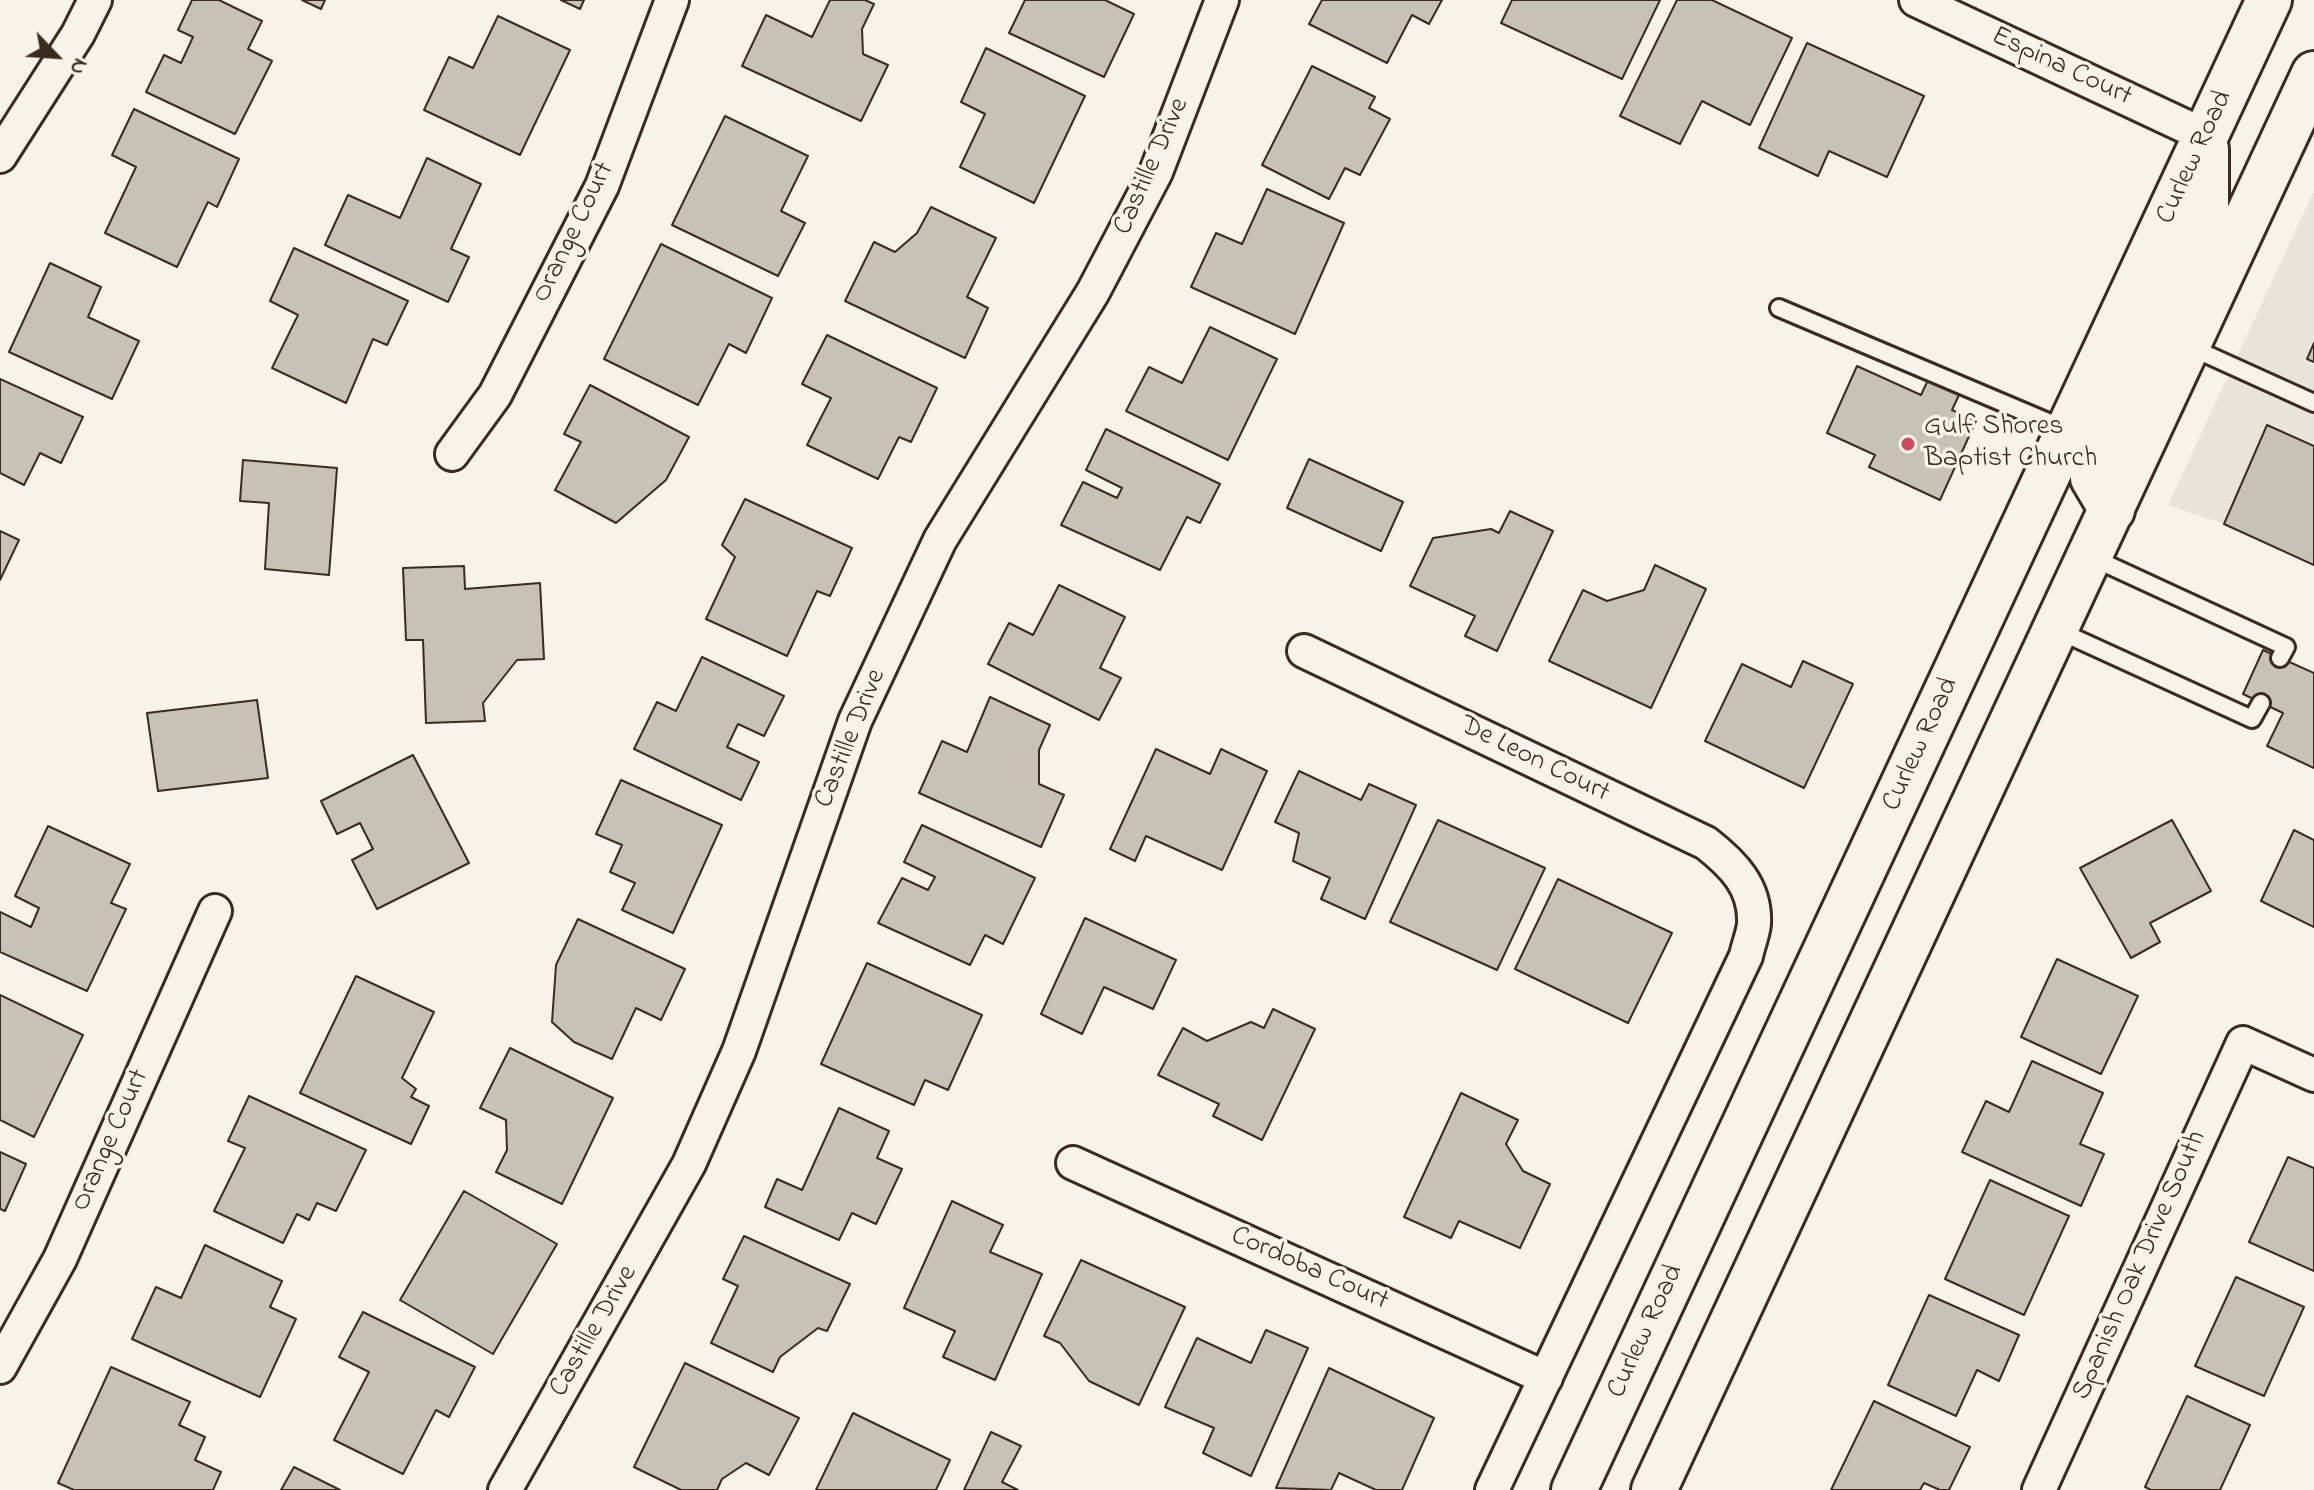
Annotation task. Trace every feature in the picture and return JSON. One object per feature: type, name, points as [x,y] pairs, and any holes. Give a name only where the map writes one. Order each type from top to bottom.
[{"type":"main road","name":"Curlew Road","points":[[1574,1490],[2269,0]]},
{"type":"main road","points":[[1654,1490],[2314,74]]},
{"type":"main road","points":[[2112,510],[2093,478],[2206,210],[2206,136]]},
{"type":"street","points":[[0,156],[78,34],[95,0]]},
{"type":"street","name":"Orange Court","points":[[452,454],[495,395],[602,186],[672,0]]},
{"type":"street","name":"Castille Drive","points":[[505,1490],[689,1164],[739,1051],[855,721],[940,540],[1093,292],[1156,172],[1222,0]]},
{"type":"street","name":"Espina Court","points":[[1916,0],[2206,136]]},
{"type":"street","name":"De Leon Court","points":[[1304,651],[1706,843],[1731,863],[1749,891],[1754,924],[1746,956],[1546,1378]]},
{"type":"street","name":"Orange Court","points":[[0,1367],[60,1259],[215,911]]},
{"type":"street","name":"Spanish Oak Drive South","points":[[2039,1490],[2243,1043],[2314,1075]]},
{"type":"street","name":"Cordoba Court","points":[[1073,1163],[1546,1378]]},
{"type":"street","points":[[1492,1490],[1546,1378]]},
{"type":"lane","points":[[1779,308],[2068,430]]},
{"type":"lane","points":[[2187,346],[2314,403]]},
{"type":"lane","points":[[2090,556],[2286,647],[2280,658]]},
{"type":"lane","points":[[2055,629],[2252,719],[2261,703]]},
{"type":"shaded area","points":[[2314,191],[2314,484],[2221,523],[2168,505]]},
{"type":"building","points":[[192,0],[219,0],[262,21],[248,49],[272,61],[235,134],[146,92],[164,55],[181,63],[193,37],[178,30]]},
{"type":"building","points":[[302,0],[325,0],[321,9]]},
{"type":"building","points":[[561,0],[584,0],[580,9]]},
{"type":"building","points":[[830,0],[865,0],[874,4],[862,29],[863,54],[888,65],[861,121],[742,66],[766,15],[812,37]]},
{"type":"building","points":[[1025,0],[1105,0],[1134,14],[1104,77],[1009,33]]},
{"type":"building","points":[[1322,0],[1442,0],[1429,24],[1412,15],[1387,63],[1309,24]]},
{"type":"building","points":[[1512,0],[1660,0],[1622,79],[1501,23]]},
{"type":"building","points":[[1677,0],[1712,0],[1792,38],[1750,125],[1702,101],[1680,144],[1620,116]]},
{"type":"building","points":[[498,16],[570,50],[520,155],[424,110],[449,57],[473,68]]},
{"type":"building","points":[[1807,43],[1924,96],[1887,177],[1829,151],[1818,176],[1759,148]]},
{"type":"building","points":[[986,48],[1085,96],[1034,203],[960,167],[985,114],[961,102]]},
{"type":"building","points":[[1312,66],[1375,97],[1369,108],[1390,119],[1360,175],[1345,168],[1329,199],[1262,165]]},
{"type":"building","points":[[134,109],[239,159],[217,207],[208,202],[177,267],[105,233],[136,167],[112,155]]},
{"type":"building","points":[[725,116],[808,156],[781,211],[805,223],[778,276],[672,225]]},
{"type":"building","points":[[427,158],[481,184],[451,249],[469,257],[448,302],[325,245],[348,195],[400,218]]},
{"type":"building","points":[[1267,189],[1344,223],[1295,334],[1191,287],[1216,233],[1242,244]]},
{"type":"building","points":[[931,207],[996,238],[967,297],[988,308],[965,358],[845,301],[874,242],[895,252],[917,233]]},
{"type":"building","points":[[661,244],[772,298],[746,353],[729,344],[698,405],[604,359]]},
{"type":"building","points":[[294,248],[408,301],[387,345],[373,339],[346,403],[272,368],[298,315],[270,301]]},
{"type":"building","points":[[50,263],[101,287],[88,317],[139,341],[112,399],[9,352]]},
{"type":"building","points":[[1210,327],[1277,359],[1228,460],[1126,411],[1149,367],[1182,383]]},
{"type":"building","points":[[827,335],[937,388],[911,442],[899,437],[878,479],[807,445],[831,398],[802,384]]},
{"type":"building","points":[[2314,343],[2314,362],[2307,359]]},
{"type":"building","name":"Gulf Shores Baptist Church","points":[[1857,366],[1921,395],[1928,380],[1959,395],[1952,410],[1976,421],[1940,500],[1869,467],[1875,455],[1827,433]]},
{"type":"building","points":[[0,379],[83,417],[61,463],[40,453],[24,485],[0,473]]},
{"type":"building","points":[[590,385],[689,437],[666,480],[616,523],[555,490],[581,442],[564,434]]},
{"type":"building","points":[[2267,425],[2314,446],[2314,565],[2224,524]]},
{"type":"building","points":[[1106,429],[1220,484],[1200,523],[1187,517],[1160,570],[1061,525],[1083,482],[1117,498],[1122,488],[1086,470]]},
{"type":"building","points":[[1309,459],[1403,502],[1381,551],[1287,508]]},
{"type":"building","points":[[243,460],[337,468],[329,575],[265,569],[269,503],[240,501]]},
{"type":"building","points":[[745,499],[852,548],[830,596],[817,591],[787,656],[706,619],[735,557],[722,545]]},
{"type":"building","points":[[1510,511],[1553,531],[1497,651],[1465,636],[1475,616],[1410,586],[1433,538],[1491,529],[1499,533]]},
{"type":"building","points":[[0,531],[19,540],[0,580]]},
{"type":"building","points":[[1655,565],[1706,589],[1651,708],[1549,661],[1583,590],[1607,601],[1644,590]]},
{"type":"building","points":[[464,566],[465,589],[540,583],[544,659],[517,660],[483,703],[485,721],[426,723],[423,640],[406,640],[403,568]]},
{"type":"building","points":[[1059,585],[1125,617],[1100,668],[1121,678],[1099,720],[988,664],[1009,623],[1033,635]]},
{"type":"building","points":[[2263,650],[2314,673],[2314,768],[2267,746],[2283,713],[2243,694]]},
{"type":"building","points":[[702,657],[784,696],[764,736],[738,724],[727,747],[759,762],[741,800],[634,749],[657,702],[676,711]]},
{"type":"building","points":[[1803,661],[1853,684],[1804,788],[1705,741],[1742,664],[1791,687]]},
{"type":"building","points":[[990,697],[1050,725],[1039,750],[1039,784],[1064,795],[1041,847],[919,793],[942,741],[967,752]]},
{"type":"building","points":[[257,700],[268,778],[158,791],[147,713]]},
{"type":"building","points":[[1156,749],[1210,774],[1221,749],[1267,771],[1222,870],[1146,836],[1135,861],[1110,849]]},
{"type":"building","points":[[413,755],[469,863],[377,909],[352,860],[373,849],[360,823],[337,834],[321,801]]},
{"type":"building","points":[[1299,771],[1361,800],[1369,784],[1416,805],[1365,919],[1321,899],[1330,878],[1293,861],[1299,833],[1275,822]]},
{"type":"building","points":[[621,780],[722,825],[673,933],[622,910],[635,883],[610,872],[622,845],[596,834]]},
{"type":"building","points":[[1438,820],[1545,868],[1497,970],[1390,922]]},
{"type":"building","points":[[2172,820],[2211,891],[2150,923],[2160,942],[2131,958],[2080,868]]},
{"type":"building","points":[[922,825],[1035,878],[1003,944],[985,935],[970,965],[878,923],[902,878],[928,890],[935,877],[904,862]]},
{"type":"building","points":[[48,826],[130,864],[111,903],[126,909],[87,991],[0,952],[0,912],[31,927],[39,908],[15,896]]},
{"type":"building","points":[[2294,830],[2314,840],[2314,927],[2261,901]]},
{"type":"building","points":[[1558,879],[1672,933],[1628,1023],[1515,969]]},
{"type":"building","points":[[1085,918],[1176,960],[1153,1009],[1104,987],[1082,1034],[1041,1014]]},
{"type":"building","points":[[578,919],[685,969],[661,1020],[636,1008],[612,1059],[574,1042],[552,1022],[556,965]]},
{"type":"building","points":[[2057,959],[2138,996],[2101,1074],[2021,1037]]},
{"type":"building","points":[[867,963],[982,1015],[948,1090],[925,1080],[914,1105],[821,1064]]},
{"type":"building","points":[[356,976],[434,1012],[402,1078],[416,1089],[411,1097],[429,1106],[411,1144],[300,1093]]},
{"type":"building","points":[[0,995],[83,1035],[34,1137],[0,1120]]},
{"type":"building","points":[[1273,1009],[1315,1029],[1262,1140],[1213,1116],[1219,1104],[1158,1075],[1183,1028],[1207,1041],[1251,1022],[1264,1028]]},
{"type":"building","points":[[510,1048],[613,1098],[562,1204],[496,1172],[507,1150],[506,1120],[480,1108]]},
{"type":"building","points":[[2032,1061],[2103,1093],[2080,1144],[2104,1154],[2081,1206],[1962,1152],[1986,1101],[2009,1112]]},
{"type":"building","points":[[1461,1093],[1518,1120],[1506,1144],[1523,1171],[1550,1184],[1520,1248],[1459,1221],[1451,1238],[1404,1217]]},
{"type":"building","points":[[249,1096],[366,1150],[336,1211],[317,1203],[309,1220],[297,1214],[283,1243],[214,1211],[245,1148],[228,1141]]},
{"type":"building","points":[[839,1108],[889,1131],[877,1158],[902,1169],[876,1224],[852,1213],[839,1240],[765,1207],[777,1179],[802,1190]]},
{"type":"building","points":[[0,1152],[26,1164],[5,1211],[0,1209]]},
{"type":"building","points":[[2288,1157],[2314,1168],[2314,1271],[2249,1242]]},
{"type":"building","points":[[1990,1180],[2069,1216],[2024,1315],[1945,1279]]},
{"type":"building","points":[[464,1191],[557,1244],[493,1354],[400,1300]]},
{"type":"building","points":[[952,1201],[1003,1225],[990,1252],[1042,1274],[995,1380],[943,1357],[955,1331],[904,1308]]},
{"type":"building","points":[[744,1236],[850,1284],[827,1331],[818,1328],[780,1357],[773,1372],[711,1343],[738,1286],[723,1279]]},
{"type":"building","points":[[205,1245],[282,1281],[270,1307],[296,1319],[260,1397],[132,1339],[156,1287],[181,1298]]},
{"type":"building","points":[[1081,1260],[1185,1307],[1139,1405],[1089,1381],[1060,1343],[1044,1336]]},
{"type":"building","points":[[2236,1277],[2304,1307],[2264,1396],[2195,1366]]},
{"type":"building","points":[[1929,1295],[2019,1335],[1999,1381],[1977,1370],[1956,1416],[1888,1385]]},
{"type":"building","points":[[363,1312],[475,1367],[449,1417],[436,1410],[403,1474],[334,1440],[369,1372],[339,1357]]},
{"type":"building","points":[[1266,1330],[1308,1348],[1251,1476],[1203,1453],[1214,1428],[1165,1407],[1197,1338],[1251,1363]]},
{"type":"building","points":[[685,1363],[799,1418],[769,1475],[746,1463],[722,1479],[717,1490],[681,1490],[634,1467]]},
{"type":"building","points":[[111,1367],[190,1402],[179,1425],[205,1437],[195,1460],[221,1472],[213,1490],[74,1490],[58,1483]]},
{"type":"building","points":[[1329,1368],[1434,1418],[1402,1490],[1376,1490],[1339,1473],[1331,1490],[1276,1488]]},
{"type":"building","points":[[2187,1396],[2250,1425],[2220,1490],[2151,1490],[2145,1487]]},
{"type":"building","points":[[1874,1401],[1970,1447],[1949,1490],[1940,1490],[1924,1483],[1920,1490],[1831,1490]]},
{"type":"building","points":[[853,1413],[950,1460],[936,1490],[816,1490]]},
{"type":"building","points":[[991,1432],[1021,1446],[1002,1482],[1018,1490],[964,1490]]},
{"type":"building","points":[[294,1467],[340,1490],[281,1490]]},
{"type":"place","name":"Gulf Shores Baptist Church","points":[[1908,444]]}]
